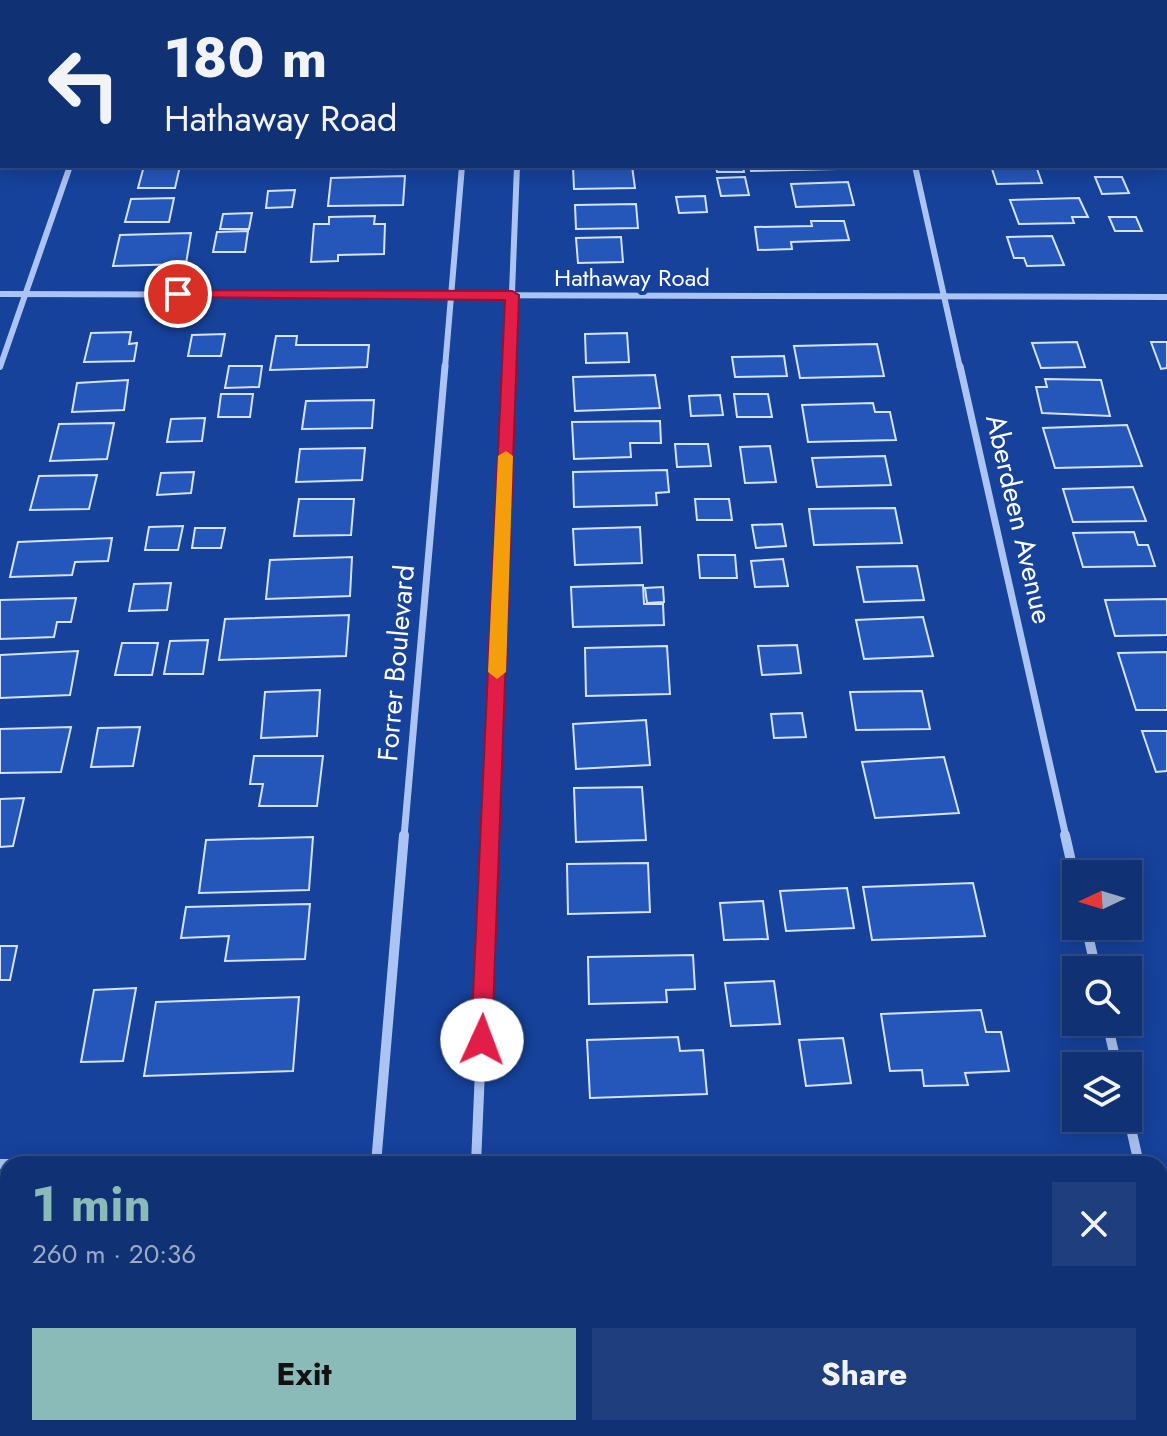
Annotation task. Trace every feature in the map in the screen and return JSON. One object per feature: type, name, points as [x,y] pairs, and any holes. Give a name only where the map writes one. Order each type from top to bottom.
[{"type":"street","points":[[0,367],[69,168]]},
{"type":"street","name":"Forrer Boulevard","points":[[377,1156],[462,168]]},
{"type":"street","points":[[476,1156],[517,168]]},
{"type":"street","name":"Aberdeen Avenue","points":[[915,168],[1071,860]]},
{"type":"street","name":"Hathaway Road","points":[[0,294],[1167,297]]},
{"type":"street","points":[[1132,1132],[1137,1156]]},
{"type":"building","points":[[143,168],[180,168],[175,188],[138,188]]},
{"type":"building","points":[[573,168],[632,168],[635,188],[574,189]]},
{"type":"building","points":[[716,168],[743,168],[744,172],[717,172]]},
{"type":"building","points":[[750,168],[836,169],[751,171]]},
{"type":"building","points":[[992,168],[1037,168],[1042,183],[997,184]]},
{"type":"building","points":[[405,176],[403,205],[328,206],[331,178]]},
{"type":"building","points":[[745,177],[749,195],[721,196],[717,178]]},
{"type":"building","points":[[1095,177],[1122,177],[1129,193],[1102,194]]},
{"type":"building","points":[[848,182],[854,205],[796,207],[791,184]]},
{"type":"building","points":[[295,190],[292,207],[266,208],[268,191]]},
{"type":"building","points":[[705,196],[707,212],[679,213],[676,197]]},
{"type":"building","points":[[174,198],[169,222],[125,222],[131,199]]},
{"type":"building","points":[[1079,198],[1088,217],[1072,217],[1074,223],[1019,224],[1010,200]]},
{"type":"building","points":[[636,204],[638,228],[576,229],[575,205]]},
{"type":"building","points":[[252,213],[249,229],[220,229],[223,214]]},
{"type":"building","points":[[375,216],[374,224],[385,224],[384,254],[338,255],[338,261],[311,262],[314,224],[329,224],[329,217]]},
{"type":"building","points":[[1109,217],[1136,217],[1142,231],[1115,231]]},
{"type":"building","points":[[811,221],[844,221],[849,240],[791,242],[792,249],[758,250],[755,227],[812,226]]},
{"type":"building","points":[[248,231],[245,252],[213,252],[217,232]]},
{"type":"building","points":[[191,233],[186,264],[113,266],[120,235]]},
{"type":"building","points":[[1052,236],[1064,265],[1027,266],[1024,258],[1014,258],[1007,237]]},
{"type":"building","points":[[621,237],[623,262],[578,263],[576,238]]},
{"type":"building","points":[[131,332],[129,344],[137,343],[134,361],[84,362],[91,333]]},
{"type":"building","points":[[627,333],[629,362],[586,363],[585,334]]},
{"type":"building","points":[[225,334],[221,356],[188,356],[192,335]]},
{"type":"building","points":[[276,336],[297,336],[296,345],[369,345],[367,367],[270,370]]},
{"type":"building","points":[[1077,342],[1085,367],[1041,368],[1032,343]]},
{"type":"building","points":[[1151,342],[1167,342],[1167,368],[1161,369]]},
{"type":"building","points":[[877,344],[884,376],[800,378],[794,346]]},
{"type":"building","points":[[784,356],[787,376],[735,377],[732,357]]},
{"type":"building","points":[[229,366],[262,366],[259,387],[225,388]]},
{"type":"building","points":[[655,375],[660,408],[575,411],[573,377]]},
{"type":"building","points":[[1045,379],[1101,380],[1110,416],[1042,413],[1036,387],[1047,387]]},
{"type":"building","points":[[128,380],[124,410],[72,412],[77,383]]},
{"type":"building","points":[[221,394],[253,394],[250,417],[218,417]]},
{"type":"building","points":[[734,394],[768,394],[772,417],[737,417]]},
{"type":"building","points":[[720,395],[723,415],[691,416],[689,396]]},
{"type":"building","points":[[374,400],[372,428],[302,429],[306,401]]},
{"type":"building","points":[[873,403],[875,412],[890,412],[896,440],[808,442],[802,405]]},
{"type":"building","points":[[205,418],[202,441],[167,442],[171,419]]},
{"type":"building","points":[[660,421],[661,443],[630,443],[631,457],[574,459],[572,422]]},
{"type":"building","points":[[114,423],[107,459],[50,461],[59,424]]},
{"type":"building","points":[[1127,425],[1142,466],[1055,468],[1043,428]]},
{"type":"building","points":[[675,444],[708,444],[711,466],[677,467]]},
{"type":"building","points":[[770,446],[776,482],[745,483],[740,447]]},
{"type":"building","points":[[365,448],[362,480],[296,482],[300,449]]},
{"type":"building","points":[[885,456],[891,485],[817,487],[812,458]]},
{"type":"building","points":[[667,470],[669,492],[656,493],[657,505],[574,507],[573,472]]},
{"type":"building","points":[[194,472],[191,493],[157,495],[161,473]]},
{"type":"building","points":[[97,475],[89,509],[30,510],[39,476]]},
{"type":"building","points":[[1133,487],[1146,521],[1073,522],[1063,489]]},
{"type":"building","points":[[299,499],[354,499],[351,535],[294,536]]},
{"type":"building","points":[[695,499],[729,499],[732,520],[697,520]]},
{"type":"building","points":[[895,508],[902,543],[814,545],[809,509]]},
{"type":"building","points":[[782,524],[786,546],[756,548],[752,525]]},
{"type":"building","points":[[183,526],[178,550],[145,550],[149,527]]},
{"type":"building","points":[[640,527],[642,563],[575,565],[573,529]]},
{"type":"building","points":[[195,528],[225,528],[221,548],[192,548]]},
{"type":"building","points":[[1134,532],[1138,545],[1148,545],[1155,566],[1083,567],[1073,533]]},
{"type":"building","points":[[112,538],[108,561],[75,562],[72,575],[10,577],[18,542]]},
{"type":"building","points":[[698,555],[735,555],[737,578],[700,578]]},
{"type":"building","points":[[352,557],[350,596],[266,599],[270,560]]},
{"type":"building","points":[[783,559],[788,586],[755,587],[751,561]]},
{"type":"building","points":[[917,566],[924,600],[864,602],[857,567]]},
{"type":"building","points":[[171,583],[167,610],[129,611],[134,584]]},
{"type":"building","points":[[643,585],[644,604],[663,604],[664,625],[573,627],[571,587]]},
{"type":"building","points":[[663,587],[664,602],[647,603],[645,588]]},
{"type":"building","points":[[76,598],[71,622],[57,622],[54,637],[0,639],[0,600]]},
{"type":"building","points":[[1167,599],[1167,635],[1115,636],[1105,600]]},
{"type":"building","points":[[349,615],[346,656],[219,660],[225,619]]},
{"type":"building","points":[[923,617],[933,656],[864,659],[856,620]]},
{"type":"building","points":[[208,640],[203,674],[164,674],[170,641]]},
{"type":"building","points":[[122,643],[158,643],[152,675],[115,675]]},
{"type":"building","points":[[797,645],[801,673],[762,675],[758,646]]},
{"type":"building","points":[[667,646],[670,694],[586,696],[585,648]]},
{"type":"building","points":[[78,651],[70,695],[0,698],[0,655]]},
{"type":"building","points":[[1167,652],[1167,710],[1136,710],[1118,653]]},
{"type":"building","points":[[320,690],[317,736],[261,738],[265,692]]},
{"type":"building","points":[[922,691],[930,729],[856,730],[850,692]]},
{"type":"building","points":[[802,713],[806,737],[774,738],[771,714]]},
{"type":"building","points":[[646,720],[650,765],[576,769],[573,724]]},
{"type":"building","points":[[71,727],[61,772],[0,773],[0,729]]},
{"type":"building","points":[[140,727],[133,766],[91,767],[98,728]]},
{"type":"building","points":[[1142,731],[1167,731],[1167,771],[1156,772]]},
{"type":"building","points":[[254,756],[323,756],[317,806],[259,806],[263,784],[250,784]]},
{"type":"building","points":[[944,757],[959,813],[875,818],[862,762]]},
{"type":"building","points":[[642,787],[646,840],[576,842],[574,788]]},
{"type":"building","points":[[24,798],[13,846],[0,847],[0,799]]},
{"type":"building","points":[[313,837],[309,890],[199,893],[206,840]]},
{"type":"building","points":[[648,863],[650,912],[568,914],[567,864]]},
{"type":"building","points":[[973,883],[985,936],[872,940],[863,887]]},
{"type":"building","points":[[847,888],[854,928],[786,931],[780,891]]},
{"type":"building","points":[[763,901],[768,939],[724,940],[720,903]]},
{"type":"building","points":[[310,904],[305,959],[225,961],[229,936],[181,938],[186,907]]},
{"type":"building","points":[[0,946],[17,946],[10,980],[0,980]]},
{"type":"building","points":[[693,955],[695,989],[666,990],[667,1002],[589,1004],[588,957]]},
{"type":"building","points":[[774,981],[780,1024],[731,1026],[725,983]]},
{"type":"building","points":[[136,988],[123,1061],[81,1062],[94,990]]},
{"type":"building","points":[[299,997],[293,1071],[144,1076],[156,1002]]},
{"type":"building","points":[[981,1010],[986,1032],[1001,1032],[1009,1071],[965,1073],[968,1085],[924,1086],[922,1070],[890,1071],[881,1014]]},
{"type":"building","points":[[678,1037],[680,1051],[703,1050],[707,1094],[590,1098],[587,1040]]},
{"type":"building","points":[[843,1038],[851,1083],[806,1086],[799,1040]]},
{"type":"slow traffic","points":[[497,672],[506,456]]},
{"type":"route","points":[[178,294],[512,295],[482,1040]]}]
